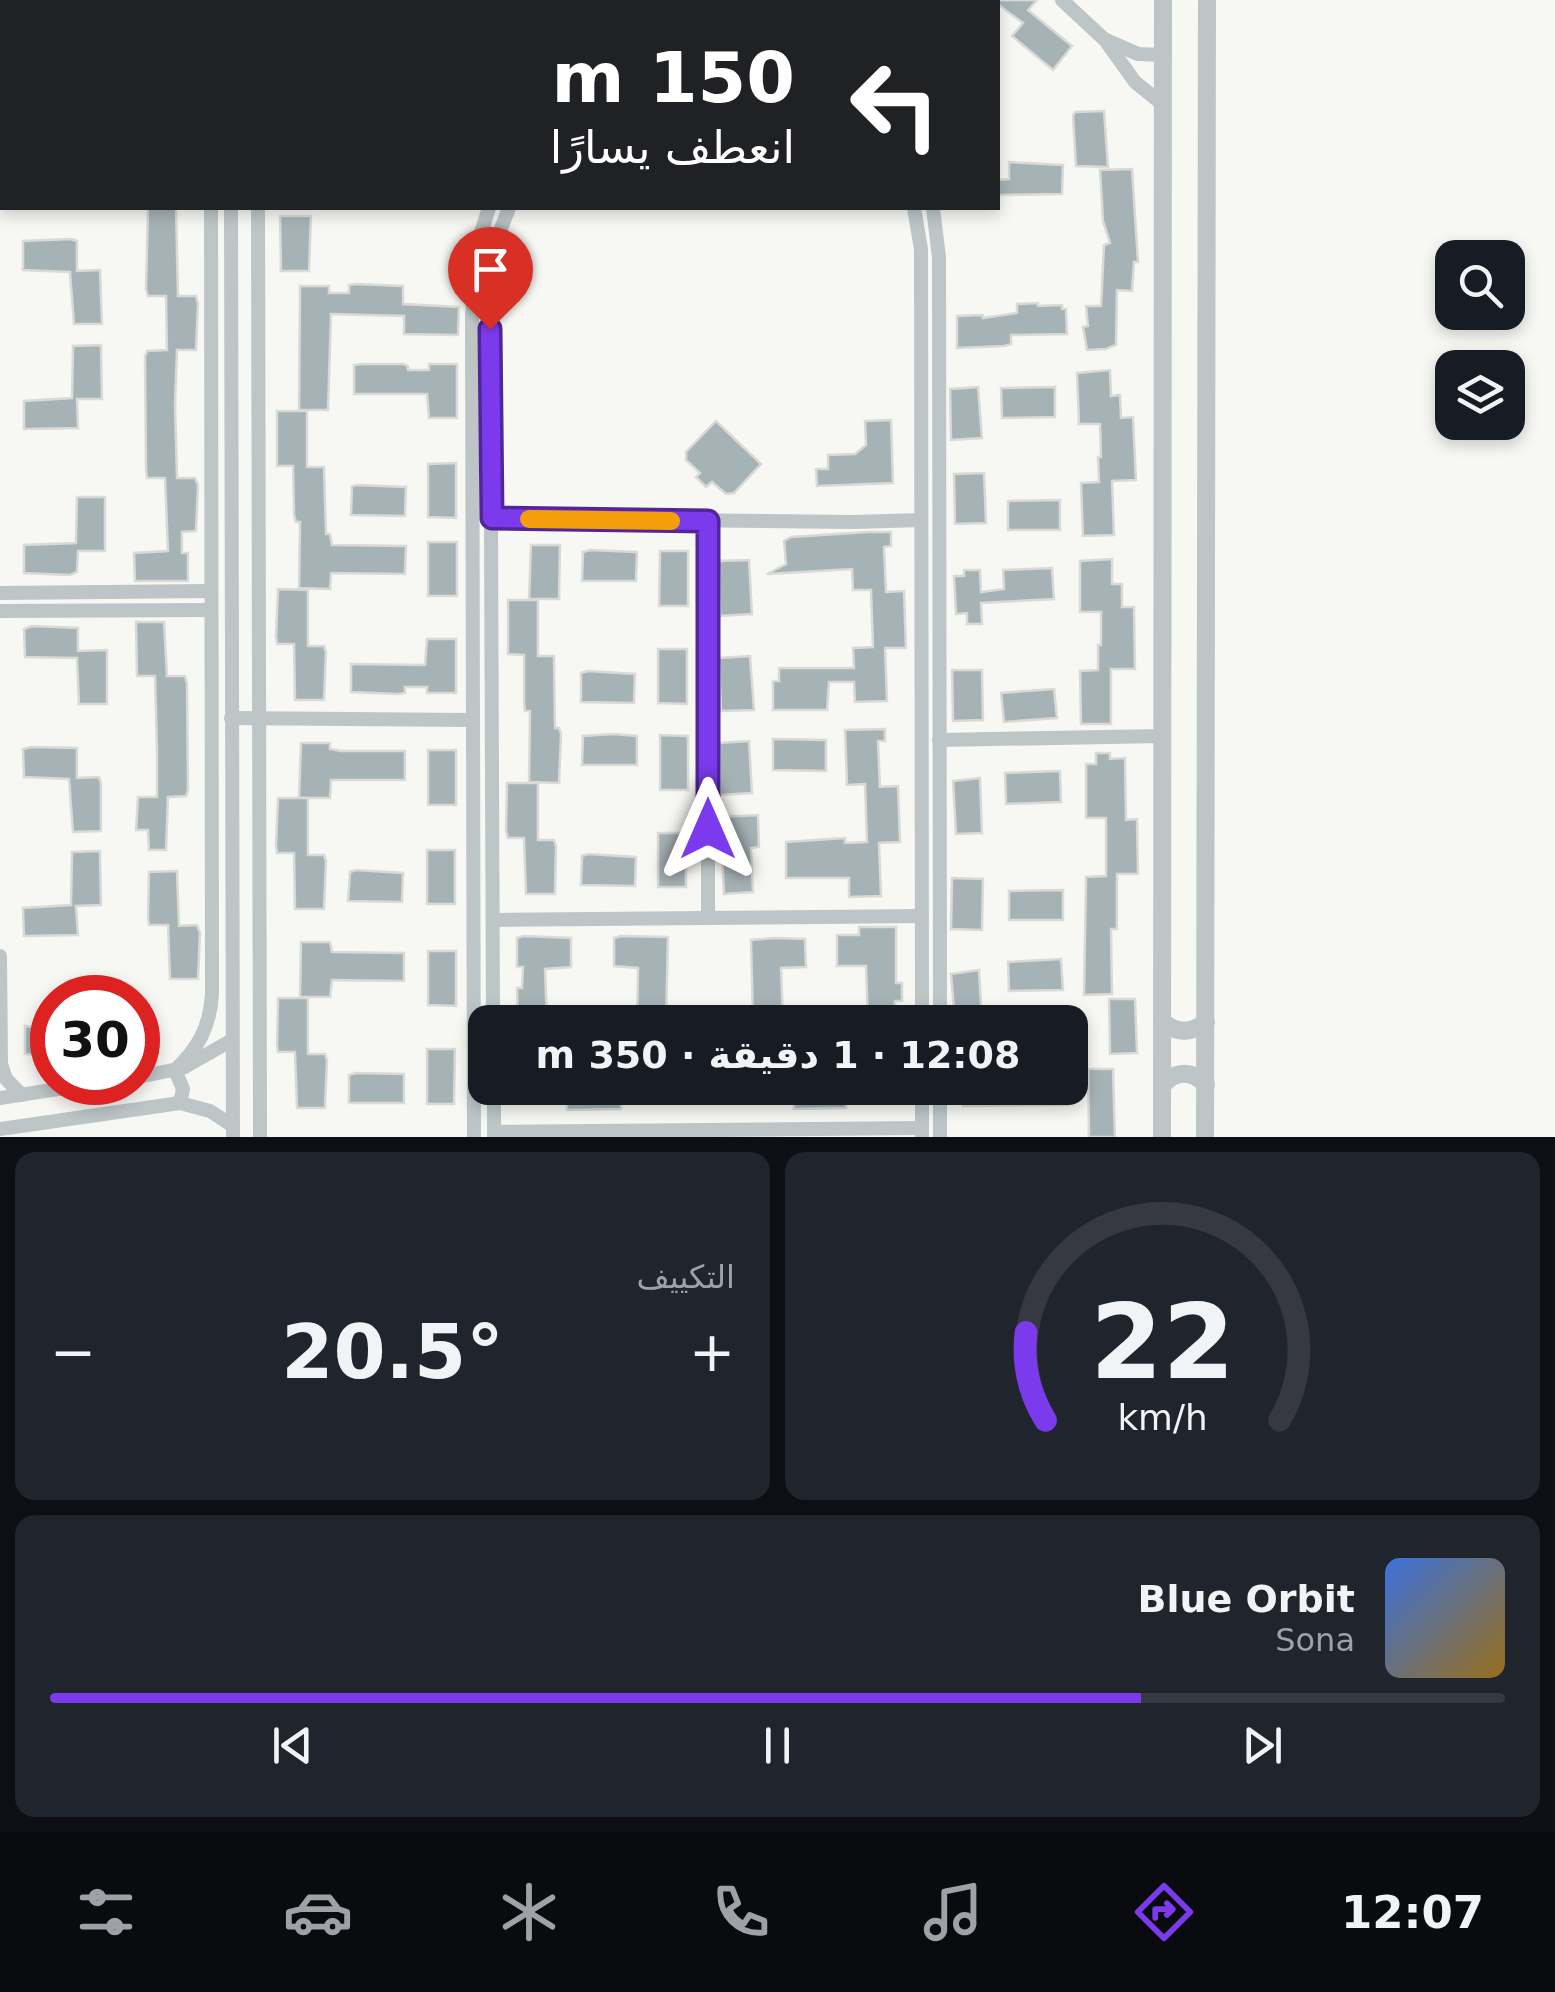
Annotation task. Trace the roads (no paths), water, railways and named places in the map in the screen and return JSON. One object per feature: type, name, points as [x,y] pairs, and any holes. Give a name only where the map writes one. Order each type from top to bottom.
[{"type":"street","points":[[1062,0],[1105,40],[1135,82],[1161,103]]},
{"type":"street","points":[[1162,1137],[1163,0]]},
{"type":"street","points":[[1205,1137],[1207,0]]},
{"type":"street","points":[[1105,40],[1138,54],[1162,55]]},
{"type":"street","points":[[174,1070],[195,1050],[208,1021],[212,994],[211,210]]},
{"type":"street","points":[[231,210],[233,1132]]},
{"type":"street","points":[[258,210],[260,1137]]},
{"type":"street","points":[[474,1137],[472,351],[476,245],[488,210]]},
{"type":"street","points":[[493,1005],[490,282],[497,240],[508,210]]},
{"type":"street","points":[[914,210],[922,248],[922,1005]]},
{"type":"street","points":[[933,210],[939,247],[940,1005]]},
{"type":"street","points":[[472,351],[491,352]]},
{"type":"street","points":[[210,513],[231,512]]},
{"type":"street","points":[[492,518],[921,520]]},
{"type":"street","points":[[708,521],[708,918]]},
{"type":"street","points":[[0,594],[210,591]]},
{"type":"street","points":[[0,611],[210,610]]},
{"type":"street","points":[[231,718],[472,712],[493,705]]},
{"type":"street","points":[[940,740],[1162,736]]},
{"type":"street","points":[[472,904],[493,913],[708,918],[922,916]]},
{"type":"street","points":[[210,917],[232,915]]},
{"type":"street","points":[[0,956],[1,1064],[6,1079],[22,1095]]},
{"type":"street","points":[[1162,1021],[1172,1029],[1186,1031],[1206,1022]]},
{"type":"street","points":[[160,1073],[204,1059],[232,1040]]},
{"type":"street","points":[[174,1070],[183,1089],[180,1103]]},
{"type":"street","points":[[1162,1086],[1171,1077],[1184,1073],[1196,1076],[1206,1085]]},
{"type":"street","points":[[0,1098],[30,1094]]},
{"type":"street","points":[[0,1129],[180,1103],[210,1111],[233,1132]]},
{"type":"street","points":[[494,1105],[494,1135],[922,1132],[922,1105]]},
{"type":"street","points":[[940,1105],[940,1137]]}]
